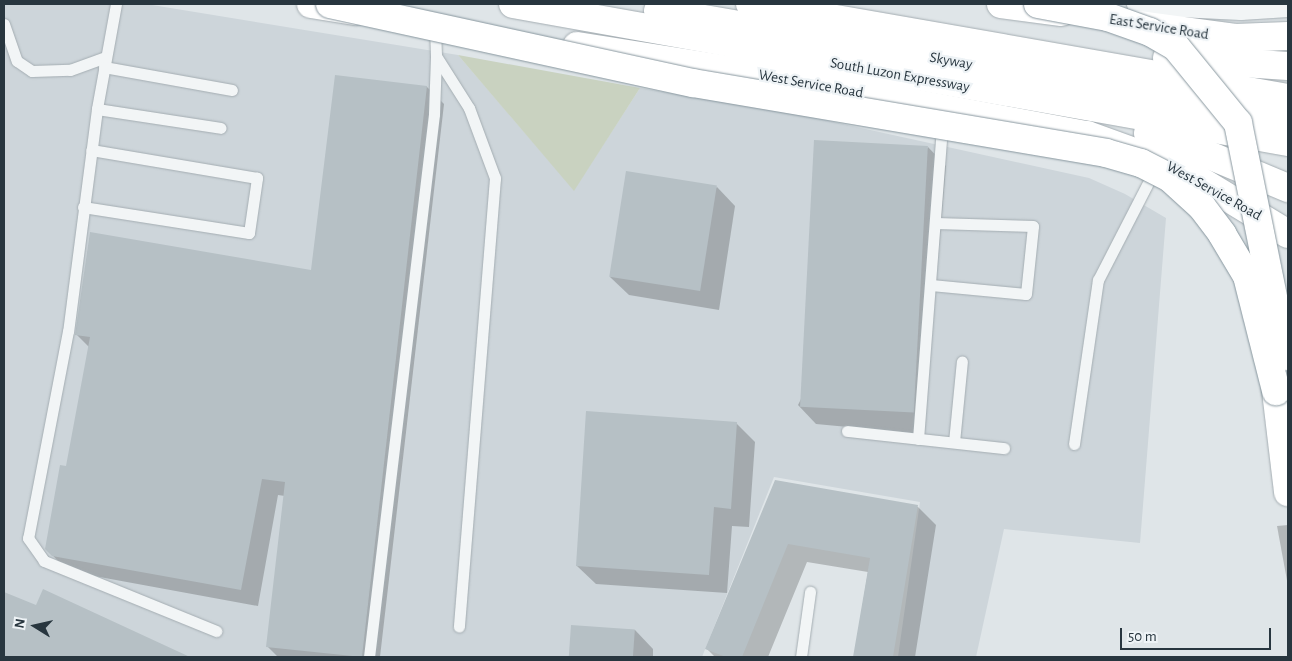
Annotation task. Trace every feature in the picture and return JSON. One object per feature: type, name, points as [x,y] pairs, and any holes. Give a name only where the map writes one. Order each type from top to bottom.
[{"type":"main road","name":"West Service Road","points":[[311,4],[435,22],[943,108],[1087,135],[1159,161],[1194,177],[1288,234]]},
{"type":"main road","points":[[330,4],[693,83],[1106,153],[1141,163],[1170,178],[1202,207],[1247,276],[1276,391],[1288,492]]},
{"type":"main road","name":"South Luzon Expressway","points":[[513,4],[1006,94],[1288,142]]},
{"type":"main road","name":"Skyway","points":[[614,4],[1288,120]]},
{"type":"main road","name":"Skyway","points":[[750,4],[1288,98]]},
{"type":"main road","points":[[821,4],[1288,84]]},
{"type":"main road","name":"East Service Road","points":[[1000,4],[1210,35],[1288,36]]},
{"type":"main road","points":[[1038,4],[1108,17],[1150,32],[1167,42],[1206,80],[1238,123],[1288,370]]},
{"type":"main road","points":[[1126,56],[1288,66]]},
{"type":"main road","points":[[1006,94],[1173,140],[1288,188]]},
{"type":"street","points":[[1138,4],[1241,9],[1288,6]]},
{"type":"lane","points":[[116,4],[82,207],[68,331],[28,538],[44,561],[216,631]]},
{"type":"lane","points":[[369,657],[434,114],[435,22]]},
{"type":"lane","points":[[4,24],[17,61],[32,71],[70,70],[105,62],[232,90]]},
{"type":"lane","points":[[436,56],[469,108],[495,178],[459,627]]},
{"type":"lane","points":[[918,439],[936,223],[943,108]]},
{"type":"lane","points":[[97,110],[221,128]]},
{"type":"lane","points":[[82,207],[249,233],[252,214],[257,178],[91,150]]},
{"type":"lane","points":[[1074,444],[1098,280],[1135,201],[1159,161]]},
{"type":"lane","points":[[931,284],[1026,294],[1033,226],[936,223]]},
{"type":"lane","points":[[954,442],[962,361]]},
{"type":"lane","points":[[847,430],[1004,448]]},
{"type":"lane","points":[[801,657],[810,592]]},
{"type":"shaded area","points":[[4,4],[146,4],[458,55],[574,190],[640,88],[802,115],[1089,178],[1125,194],[1166,218],[1140,543],[1004,529],[976,657],[898,657],[920,502],[774,477],[702,657],[4,657]]},
{"type":"green space","points":[[458,55],[640,88],[574,191]]},
{"type":"building","points":[[335,75],[427,86],[362,657],[266,647],[285,482],[262,479],[241,590],[52,556],[45,549],[60,465],[66,466],[90,337],[75,335],[90,232],[311,270]]},
{"type":"building","points":[[814,140],[928,146],[914,413],[800,407]]},
{"type":"building","points":[[626,171],[717,185],[700,291],[609,277]]},
{"type":"building","points":[[586,411],[737,422],[731,509],[714,507],[709,575],[576,566]]},
{"type":"building","points":[[775,480],[918,505],[893,657],[853,657],[870,558],[788,544],[742,657],[726,657],[705,649]]},
{"type":"building","points":[[43,589],[190,657],[4,657],[4,592],[36,605]]},
{"type":"building","points":[[571,625],[635,629],[633,657],[569,657]]}]
